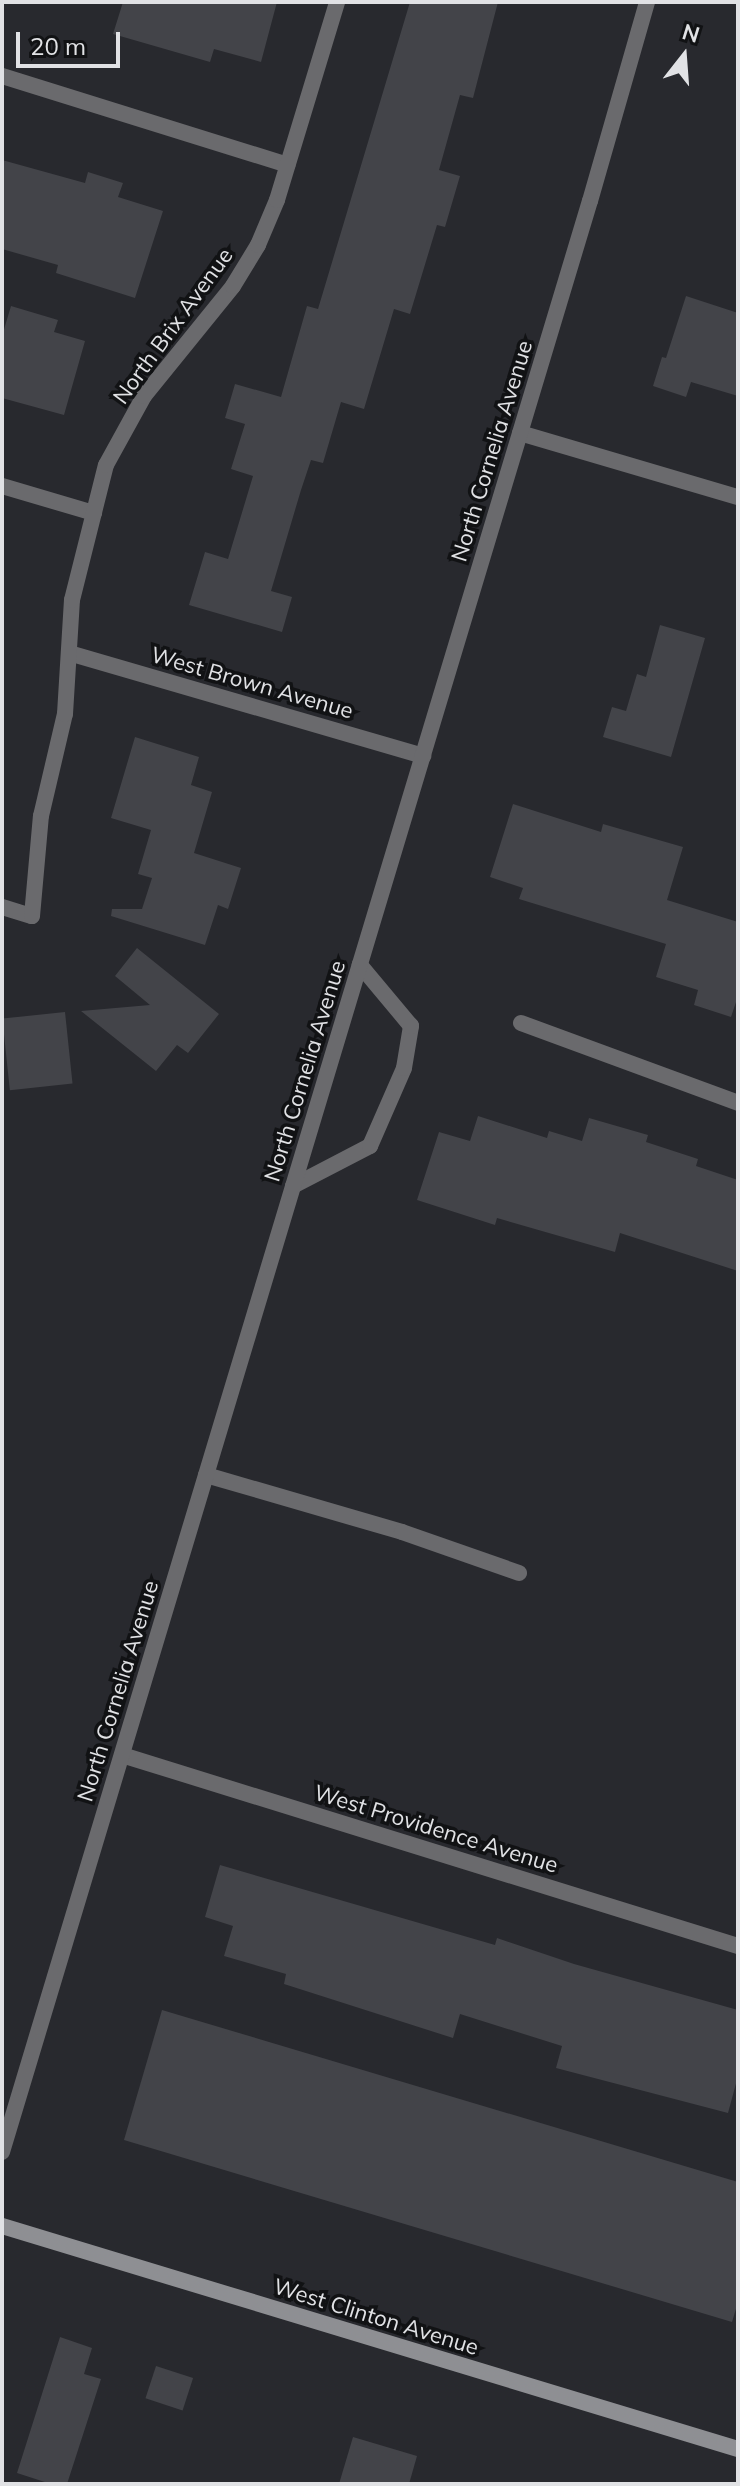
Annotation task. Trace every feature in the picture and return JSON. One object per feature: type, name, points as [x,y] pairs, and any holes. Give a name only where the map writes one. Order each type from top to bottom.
[{"type":"main road","name":"West Clinton Avenue","points":[[2,2226],[738,2449]]},
{"type":"street","name":"North Brix Avenue","points":[[2,907],[32,916],[41,816],[65,714],[72,600],[106,465],[144,396],[240,275],[258,245],[287,165],[337,2]]},
{"type":"street","name":"North Cornelia Avenue","points":[[2,2152],[647,2]]},
{"type":"street","points":[[2,76],[287,165]]},
{"type":"street","points":[[520,433],[738,497]]},
{"type":"street","points":[[2,486],[94,513]]},
{"type":"street","name":"West Brown Avenue","points":[[69,653],[423,756]]},
{"type":"street","points":[[293,1186],[370,1146],[404,1068],[411,1026],[360,965]]},
{"type":"street","points":[[521,1023],[738,1103]]},
{"type":"street","points":[[206,1475],[456,1549],[519,1573]]},
{"type":"street","name":"West Providence Avenue","points":[[122,1755],[738,1946]]},
{"type":"building","points":[[123,2],[277,2],[261,62],[214,49],[210,62],[113,34]]},
{"type":"building","points":[[410,2],[498,2],[473,98],[460,95],[439,170],[460,176],[445,227],[437,225],[410,314],[394,309],[364,409],[341,402],[323,463],[311,460],[271,591],[292,597],[282,632],[189,605],[205,552],[228,559],[253,476],[231,469],[245,424],[225,418],[235,384],[281,397],[307,306],[318,309]]},
{"type":"building","points":[[2,160],[85,183],[88,172],[123,183],[118,197],[163,211],[135,298],[56,273],[58,265],[2,249]]},
{"type":"building","points":[[686,296],[738,313],[738,396],[691,382],[686,397],[653,386],[662,357],[666,358]]},
{"type":"building","points":[[11,306],[58,320],[54,332],[85,341],[64,415],[2,398],[2,336]]},
{"type":"building","points":[[660,625],[705,638],[671,757],[603,737],[612,707],[626,711],[637,674],[646,677]]},
{"type":"building","points":[[135,737],[199,757],[191,785],[212,792],[194,853],[241,868],[228,909],[218,905],[205,945],[111,916],[112,909],[142,909],[152,878],[138,874],[151,830],[111,818]]},
{"type":"building","points":[[513,804],[601,832],[603,824],[683,847],[667,900],[738,922],[738,996],[731,1017],[694,1005],[698,990],[656,977],[666,944],[519,899],[523,888],[490,877]]},
{"type":"building","points":[[137,948],[219,1014],[188,1053],[177,1045],[156,1071],[81,1011],[150,1005],[115,976]]},
{"type":"building","points":[[65,1012],[73,1084],[10,1090],[2,1019]]},
{"type":"building","points":[[478,1116],[547,1138],[549,1131],[582,1141],[589,1118],[648,1135],[646,1142],[698,1159],[696,1166],[738,1180],[738,1271],[620,1233],[615,1252],[497,1218],[495,1225],[417,1200],[439,1132],[470,1141]]},
{"type":"building","points":[[220,1865],[495,1945],[497,1938],[574,1964],[738,2010],[738,2076],[728,2113],[556,2068],[562,2046],[460,2014],[453,2038],[284,1984],[286,1974],[224,1956],[233,1926],[205,1917]]},
{"type":"building","points":[[162,2010],[738,2182],[738,2302],[732,2322],[124,2140]]},
{"type":"building","points":[[60,2337],[92,2348],[84,2374],[101,2379],[67,2484],[51,2484],[17,2473]]},
{"type":"building","points":[[156,2366],[193,2378],[183,2410],[145,2398]]},
{"type":"building","points":[[353,2437],[417,2456],[409,2484],[339,2484]]}]
